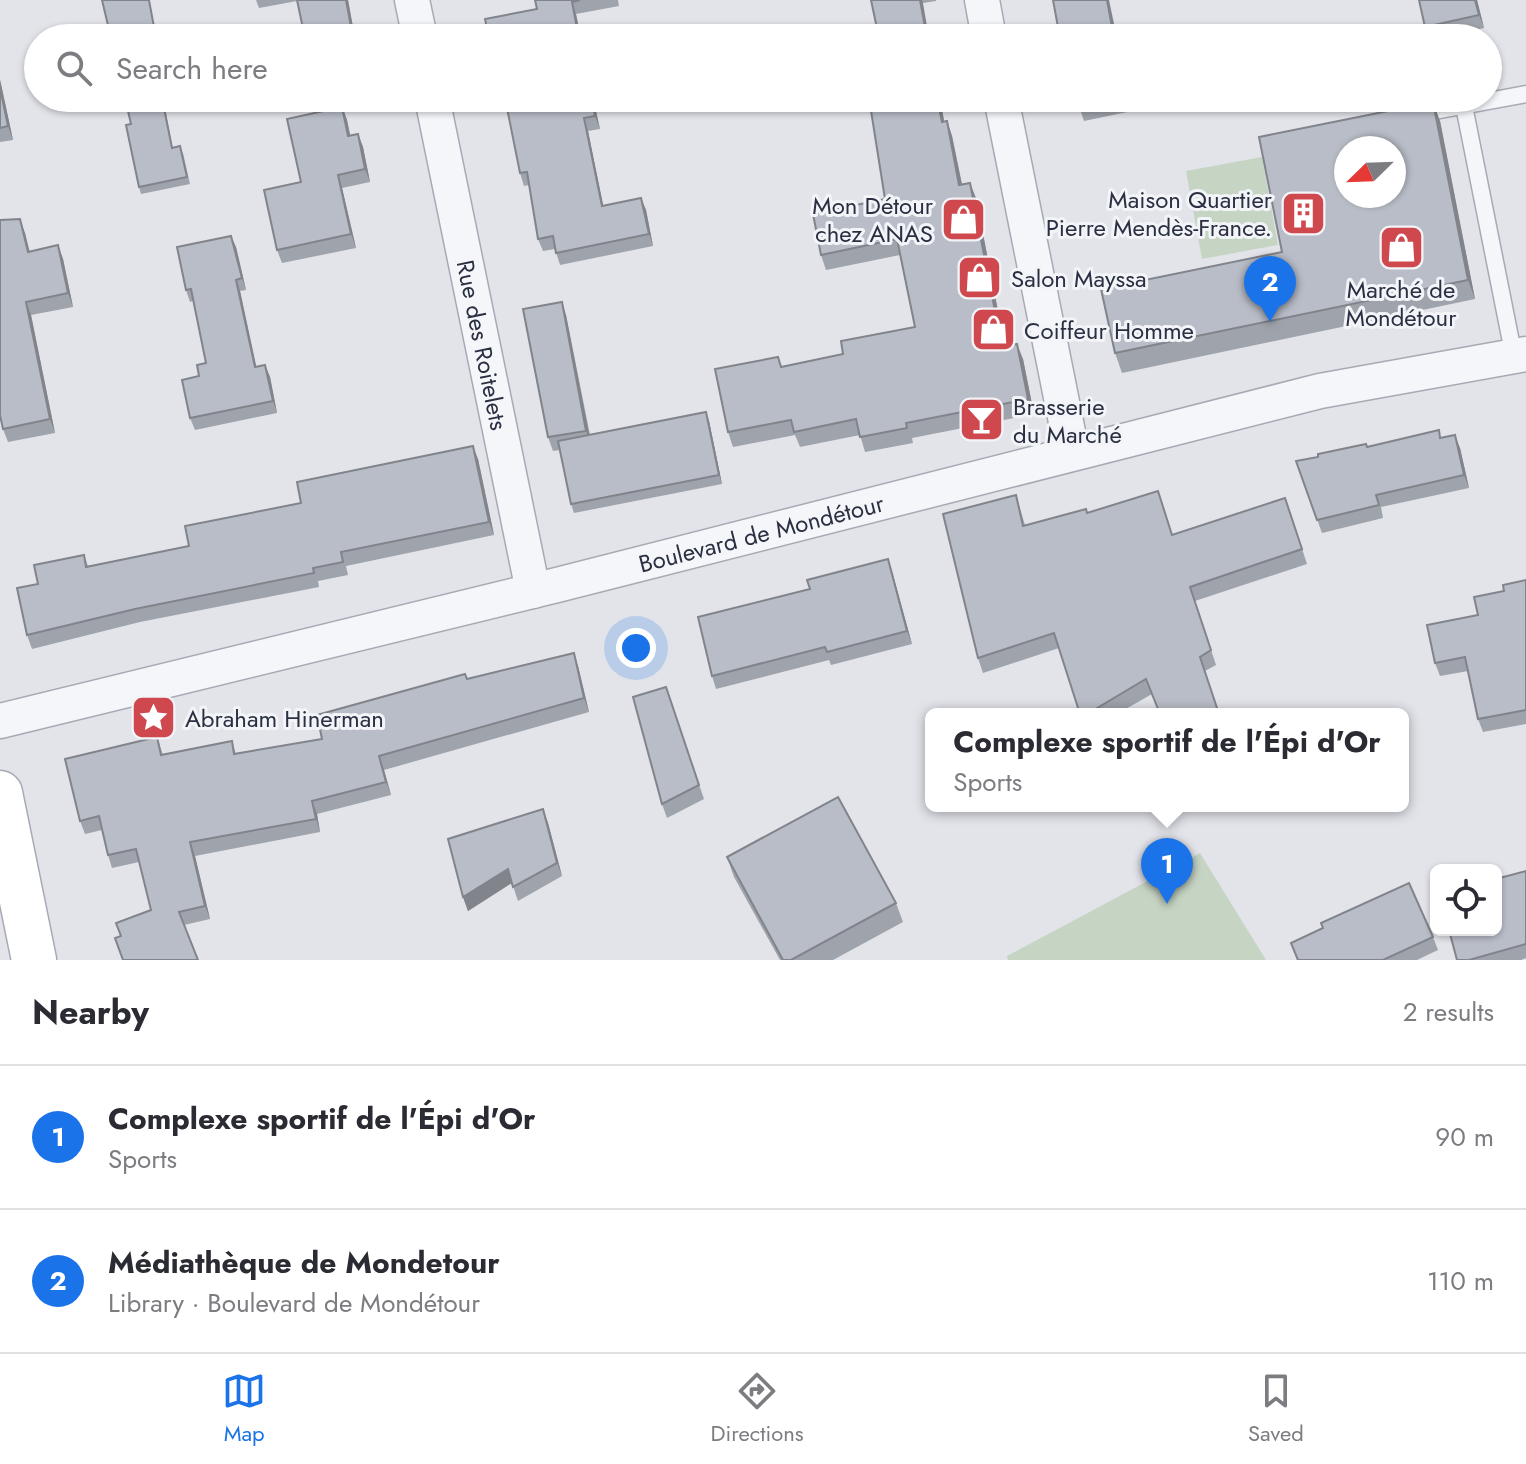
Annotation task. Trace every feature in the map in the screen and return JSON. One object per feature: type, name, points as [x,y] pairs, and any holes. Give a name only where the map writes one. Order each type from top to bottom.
[{"type":"street","points":[[412,0],[417,24]]},
{"type":"street","points":[[982,0],[986,24]]},
{"type":"street","name":"Rue des Roitelets","points":[[435,112],[533,591]]},
{"type":"street","points":[[1004,112],[1072,452]]},
{"type":"street","name":"Boulevard de Mondétour","points":[[0,721],[533,591],[1320,391],[1520,356]]},
{"type":"street","points":[[0,793],[34,960]]},
{"type":"lane","points":[[1502,99],[1526,94]]},
{"type":"lane","points":[[1404,117],[1431,112]]},
{"type":"lane","points":[[1465,112],[1520,356]]},
{"type":"green space","points":[[1262,157],[1278,245],[1202,259],[1186,171]]},
{"type":"green space","points":[[1200,853],[1266,960],[1008,960],[1007,956]]},
{"type":"building","points":[[102,0],[149,0],[153,24],[108,24]]},
{"type":"building","points":[[297,0],[346,0],[350,24],[302,24]]},
{"type":"building","points":[[535,0],[580,0],[572,2],[576,24],[486,24],[485,19],[537,9]]},
{"type":"building","points":[[871,0],[920,0],[924,24],[876,24]]},
{"type":"building","points":[[1053,0],[1107,0],[1111,24],[1057,24]]},
{"type":"building","points":[[1419,0],[1475,0],[1479,15],[1424,24]]},
{"type":"building","points":[[0,88],[8,126],[0,128]]},
{"type":"building","points":[[128,112],[165,112],[172,148],[180,146],[187,177],[139,187],[126,125],[131,124]]},
{"type":"building","points":[[319,112],[343,112],[348,136],[358,134],[365,169],[338,175],[351,234],[277,250],[264,190],[301,182],[287,119]]},
{"type":"building","points":[[508,112],[594,112],[595,116],[584,118],[602,206],[641,198],[649,234],[556,253],[553,236],[538,239],[527,172],[520,173]]},
{"type":"building","points":[[871,112],[940,112],[942,122],[947,121],[959,185],[970,183],[1002,347],[1017,344],[1028,399],[906,423],[907,428],[860,437],[856,419],[794,432],[791,420],[728,432],[715,369],[778,357],[781,367],[843,354],[841,341],[915,327],[897,239],[821,255],[813,214],[885,199]]},
{"type":"building","points":[[1383,112],[1435,112],[1468,280],[1115,353],[1101,289],[1282,252],[1259,137]]},
{"type":"building","points":[[20,219],[28,252],[58,245],[68,293],[26,302],[50,419],[3,429],[0,415],[0,220]]},
{"type":"building","points":[[231,236],[242,278],[236,280],[255,367],[265,365],[273,401],[190,418],[182,380],[199,376],[197,365],[206,363],[191,289],[186,290],[177,247]]},
{"type":"building","points":[[562,302],[586,431],[548,437],[523,309]]},
{"type":"building","points":[[706,412],[719,475],[571,504],[558,441]]},
{"type":"building","points":[[1439,430],[1440,438],[1455,435],[1464,475],[1376,495],[1379,505],[1317,520],[1296,461]]},
{"type":"building","points":[[473,446],[489,522],[341,552],[343,562],[313,568],[314,573],[135,609],[27,635],[17,588],[38,584],[34,565],[84,555],[86,567],[189,546],[185,526],[301,503],[297,482]]},
{"type":"building","points":[[1158,491],[1172,535],[1285,498],[1302,549],[1190,587],[1211,650],[1200,657],[1217,708],[1158,708],[1146,679],[1097,708],[1078,708],[1054,633],[978,658],[943,514],[1016,495],[1023,526],[1086,509],[1087,513]]},
{"type":"building","points":[[888,559],[907,631],[827,652],[825,647],[712,676],[698,617],[810,589],[807,580]]},
{"type":"building","points":[[1526,580],[1526,710],[1478,719],[1465,657],[1435,663],[1427,625],[1478,615],[1474,597],[1504,591],[1503,585]]},
{"type":"building","points":[[574,653],[584,698],[379,756],[386,782],[312,801],[316,819],[190,842],[205,906],[179,912],[198,960],[123,960],[115,938],[121,936],[116,923],[151,910],[136,849],[108,855],[99,816],[80,821],[65,759],[157,737],[161,755],[232,741],[234,754],[322,739],[317,715],[465,674],[467,679]]},
{"type":"building","points":[[666,687],[699,785],[662,804],[633,697]]},
{"type":"building","points":[[838,797],[896,903],[791,960],[783,960],[727,857]]},
{"type":"building","points":[[543,809],[557,863],[513,887],[508,869],[463,897],[448,839]]},
{"type":"building","points":[[1526,871],[1526,944],[1469,960],[1457,960],[1451,936],[1502,936],[1502,877]]},
{"type":"building","points":[[1409,883],[1433,937],[1383,960],[1298,960],[1291,943],[1323,928],[1321,923]]},
{"type":"place","name":"Maison Quartier Pierre Mendès-France.","points":[[1303,213]]},
{"type":"place","name":"Mon Détour chez ANAS","points":[[964,219]]},
{"type":"place","name":"Marché de Mondétour","points":[[1401,247]]},
{"type":"place","name":"Salon Mayssa","points":[[980,278]]},
{"type":"place","name":"Médiathèque de Mondetour","points":[[1270,322]]},
{"type":"place","name":"Coiffeur Homme","points":[[993,330]]},
{"type":"place","name":"Brasserie du Marché","points":[[982,420]]},
{"type":"place","name":"Abraham Hinerman","points":[[154,718]]},
{"type":"place","name":"Complexe sportif de l'Épi d'Or","points":[[1167,904]]}]
